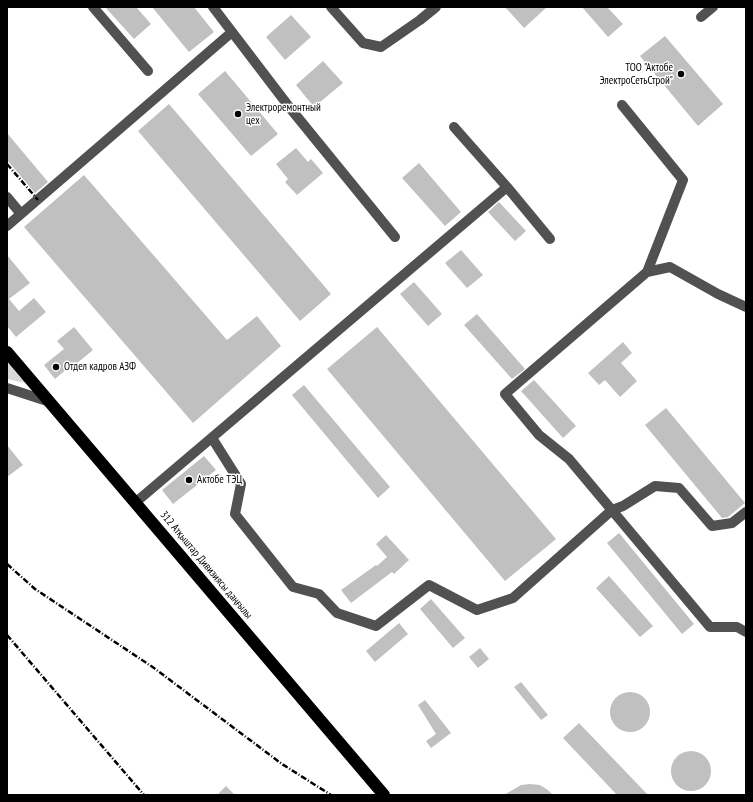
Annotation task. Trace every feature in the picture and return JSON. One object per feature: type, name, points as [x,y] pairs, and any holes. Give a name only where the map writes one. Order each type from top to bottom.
[{"type":"highway","name":"312 Атқыштар Дивизиясы даңғылы","points":[[7,352],[47,401],[136,502],[384,795]]},
{"type":"lane","points":[[93,7],[148,71]]},
{"type":"lane","points":[[213,7],[290,108],[395,237]]},
{"type":"lane","points":[[331,7],[363,43],[381,47],[436,7]]},
{"type":"lane","points":[[701,17],[713,7]]},
{"type":"lane","points":[[7,226],[232,32]]},
{"type":"lane","points":[[622,105],[683,180],[647,272],[505,394],[539,435],[569,459],[710,627],[737,627],[746,632]]},
{"type":"lane","points":[[454,127],[550,239]]},
{"type":"lane","points":[[136,502],[507,187]]},
{"type":"lane","points":[[7,198],[21,214]]},
{"type":"lane","points":[[647,272],[670,267],[718,294],[746,307]]},
{"type":"lane","points":[[7,388],[47,401]]},
{"type":"lane","points":[[212,438],[241,484],[235,514],[293,587],[319,594],[337,613],[376,626],[428,585],[477,610],[513,598],[612,510],[622,506],[655,486],[679,488],[712,526],[732,523],[746,512]]},
{"type":"shaded area","points":[[7,362],[25,383],[7,379]]},
{"type":"building","points":[[105,7],[136,7],[151,24],[134,39]]},
{"type":"building","points":[[152,7],[194,7],[214,32],[189,52]]},
{"type":"building","points":[[505,7],[547,7],[524,28]]},
{"type":"building","points":[[582,7],[607,7],[623,24],[608,37]]},
{"type":"building","points":[[291,15],[311,37],[285,60],[266,37]]},
{"type":"building","points":[[665,36],[723,104],[698,126],[640,56]]},
{"type":"building","points":[[323,61],[343,83],[314,107],[296,85]]},
{"type":"building","name":"Электроремонтный цех","points":[[225,71],[278,134],[251,156],[198,94]]},
{"type":"building","points":[[169,104],[331,294],[300,321],[138,131]]},
{"type":"building","points":[[7,133],[48,182],[35,193],[7,160]]},
{"type":"building","points":[[296,148],[308,162],[311,159],[323,173],[297,195],[285,182],[288,179],[276,164]]},
{"type":"building","points":[[419,163],[461,212],[445,226],[402,178]]},
{"type":"building","points":[[84,175],[227,340],[257,316],[281,346],[193,423],[24,227]]},
{"type":"building","points":[[499,202],[526,231],[515,241],[488,212]]},
{"type":"building","points":[[461,250],[483,275],[467,288],[445,263]]},
{"type":"building","points":[[7,255],[30,283],[9,299],[19,311],[34,298],[46,312],[16,337],[7,326]]},
{"type":"building","points":[[414,282],[442,314],[428,326],[400,294]]},
{"type":"building","points":[[477,314],[525,369],[512,379],[464,325]]},
{"type":"building","points":[[74,327],[93,350],[76,364],[75,362],[55,379],[44,365],[64,349],[57,341]]},
{"type":"building","points":[[377,327],[556,539],[505,581],[327,369]]},
{"type":"building","points":[[623,342],[632,353],[621,363],[637,381],[620,397],[605,380],[599,385],[588,373]]},
{"type":"building","points":[[534,380],[576,426],[563,438],[521,391]]},
{"type":"building","points":[[304,385],[390,487],[378,498],[292,395]]},
{"type":"building","points":[[666,408],[745,503],[728,517],[722,518],[645,425]]},
{"type":"building","points":[[7,445],[23,465],[7,477]]},
{"type":"building","name":"Актобе ТЭЦ","points":[[204,456],[216,470],[173,504],[162,490]]},
{"type":"building","points":[[619,533],[694,624],[682,634],[607,543]]},
{"type":"building","points":[[386,535],[409,560],[394,574],[392,572],[351,603],[341,590],[376,565],[377,566],[387,557],[376,544]]},
{"type":"building","points":[[609,576],[653,626],[640,637],[596,588]]},
{"type":"building","points":[[431,599],[465,638],[453,648],[420,609]]},
{"type":"building","points":[[399,623],[408,634],[375,662],[366,651]]},
{"type":"building","points":[[480,648],[489,659],[478,668],[469,657]]},
{"type":"building","points":[[521,682],[548,715],[541,720],[514,687]]},
{"type":"building","points":[[630,692],[644,698],[650,712],[644,726],[630,732],[616,726],[610,712],[616,698]]},
{"type":"building","points":[[425,700],[451,733],[431,748],[426,741],[436,734],[418,705]]},
{"type":"building","points":[[579,723],[648,795],[617,795],[563,738]]},
{"type":"building","points":[[691,751],[705,757],[711,771],[705,785],[691,791],[677,785],[671,771],[677,757]]},
{"type":"building","points":[[521,785],[540,785],[553,795],[504,795]]},
{"type":"building","points":[[226,786],[235,795],[217,795]]},
{"type":"railway","points":[[7,164],[38,200]]},
{"type":"railway","points":[[7,564],[35,589],[154,668],[282,764],[331,795]]},
{"type":"railway","points":[[7,635],[144,795]]},
{"type":"place","name":"ТОО \"Актобе ЭлектроСетьСтрой\"","points":[[681,74]]},
{"type":"place","name":"Электроремонтный цех","points":[[238,114]]},
{"type":"place","name":"Отдел кадров АЗФ","points":[[56,367]]},
{"type":"place","name":"Актобе ТЭЦ","points":[[189,480]]}]
